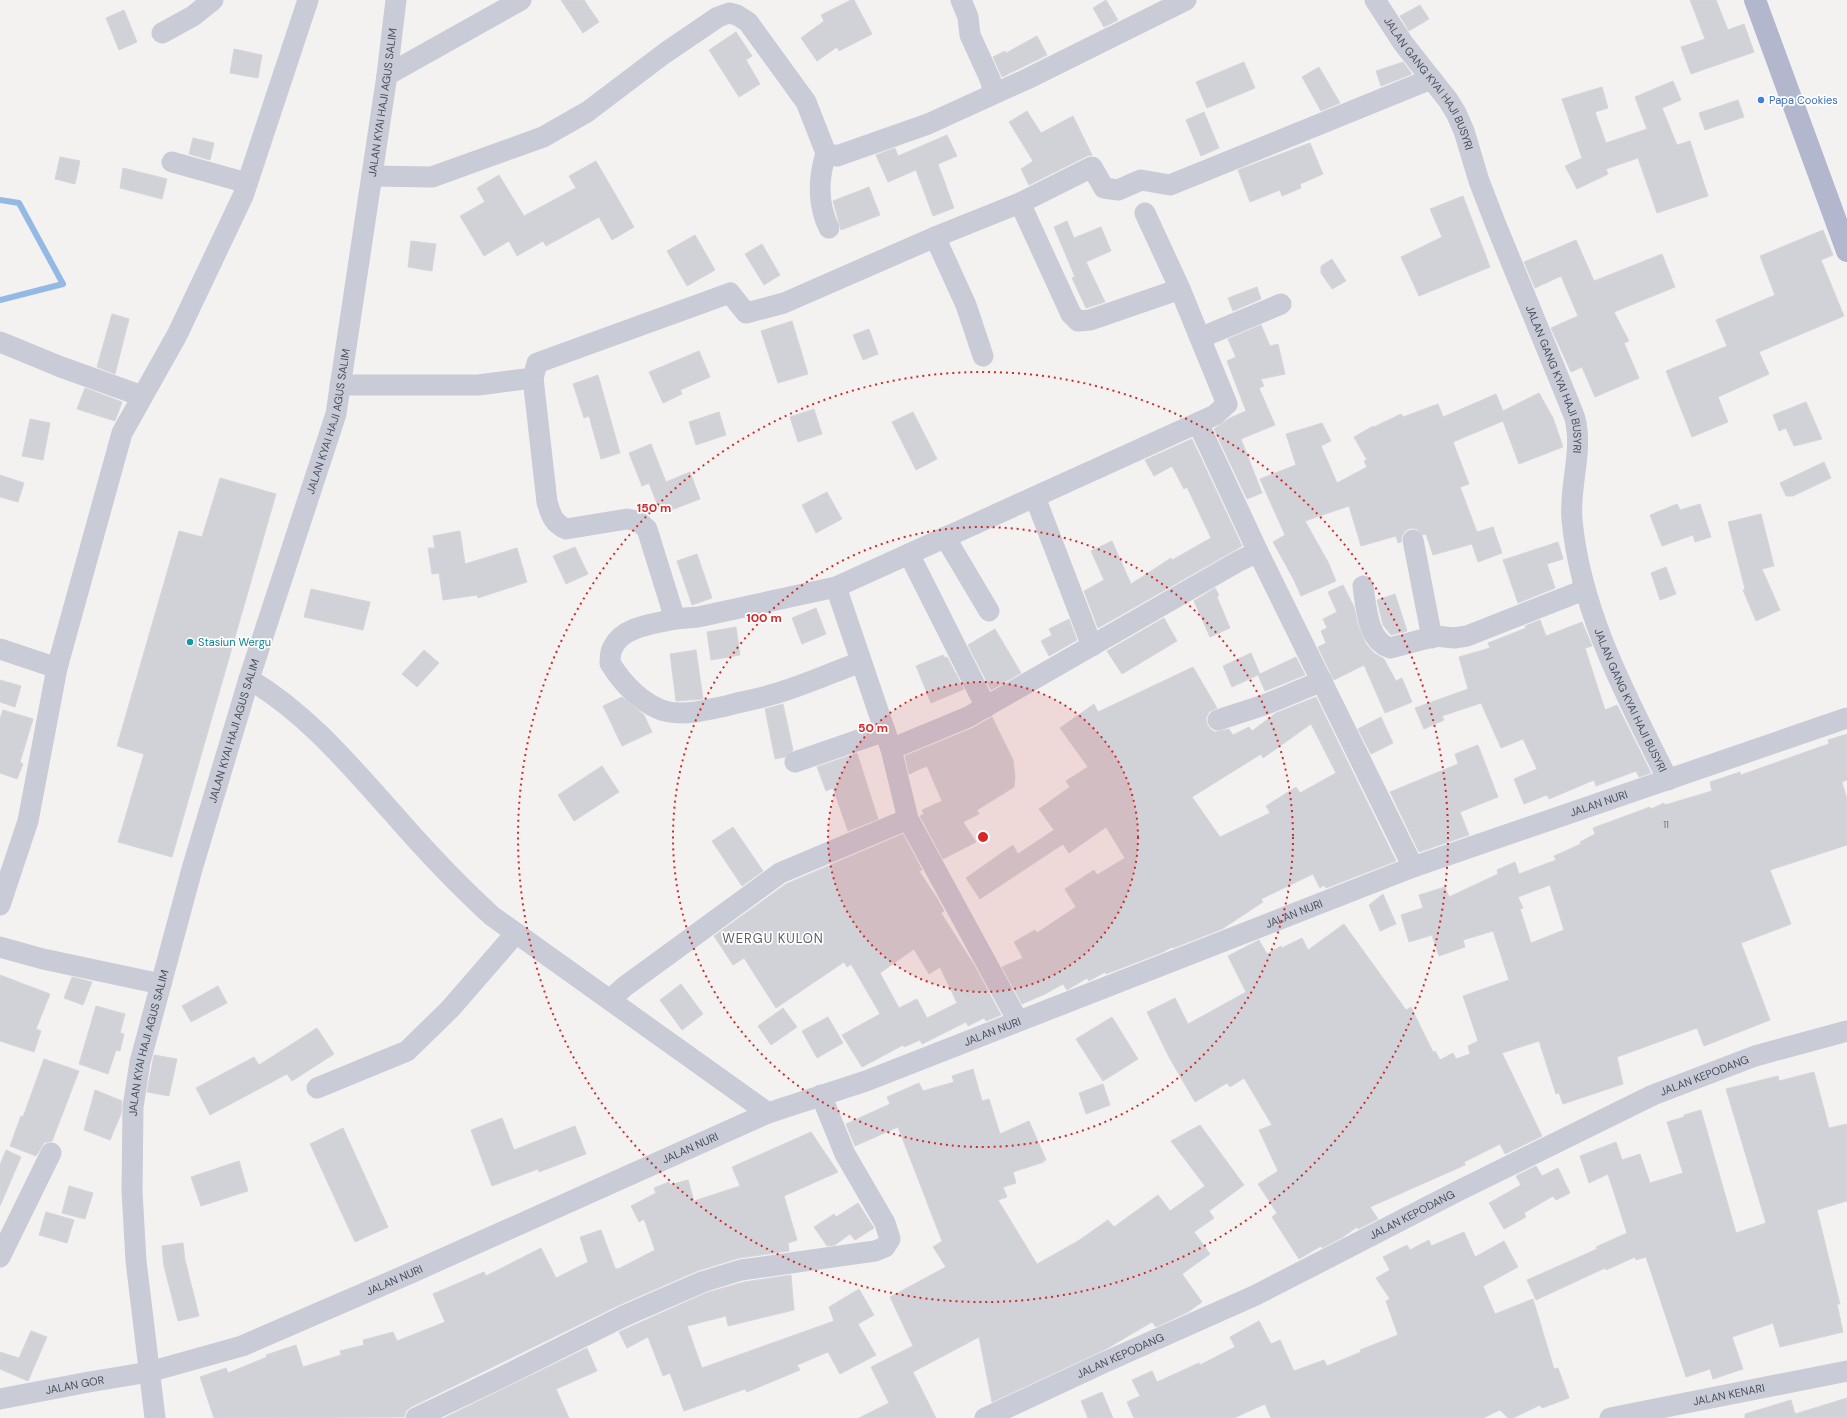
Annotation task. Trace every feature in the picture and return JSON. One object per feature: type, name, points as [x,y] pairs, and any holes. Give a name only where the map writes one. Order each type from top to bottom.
[{"type":"main road","points":[[1755,0],[1847,251]]},
{"type":"street","points":[[162,33],[193,16],[213,0]]},
{"type":"street","points":[[0,905],[28,821],[56,668],[122,433],[177,335],[243,196],[308,0]]},
{"type":"street","name":"JALAN KYAI HAJI AGUS SALIM","points":[[155,1418],[136,1261],[132,1191],[133,1107],[140,1062],[192,869],[249,679],[336,414],[387,75],[396,0]]},
{"type":"street","points":[[387,75],[521,0]]},
{"type":"street","points":[[962,0],[968,17],[970,35],[990,79],[994,93]]},
{"type":"street","points":[[826,153],[837,156],[928,124],[1027,78],[1186,0]]},
{"type":"street","name":"JALAN GANG KYAI HAJI BUSYRI","points":[[1375,0],[1403,43],[1448,100],[1464,131],[1479,181],[1576,422],[1578,448],[1572,519],[1584,590],[1614,671],[1668,780]]},
{"type":"street","points":[[372,176],[432,177],[543,137],[586,112],[665,53],[718,17],[729,12],[737,14],[748,22],[806,102],[826,153],[819,178],[819,192],[824,218],[830,228]]},
{"type":"street","points":[[674,619],[647,529],[638,521],[627,519],[566,528],[558,525],[552,518],[547,502],[533,378],[536,363],[730,293],[746,312],[784,303],[935,237],[1020,203],[1092,168],[1104,188],[1118,190],[1141,180],[1170,184],[1431,79]]},
{"type":"street","points":[[172,162],[247,183]]},
{"type":"street","points":[[1020,203],[1071,314],[1078,321],[1090,320],[1180,289]]},
{"type":"street","points":[[861,662],[768,696],[686,713],[668,712],[652,706],[638,696],[616,674],[610,663],[612,648],[618,639],[629,632],[644,626],[674,619],[698,617],[836,587],[1215,415],[1227,404],[1180,289],[1146,213]]},
{"type":"street","points":[[935,237],[966,305],[983,356]]},
{"type":"street","points":[[1200,338],[1281,304]]},
{"type":"street","points":[[0,342],[60,367],[142,396]]},
{"type":"street","points":[[340,385],[478,385],[533,378]]},
{"type":"street","points":[[1198,423],[1258,552],[1413,867]]},
{"type":"street","points":[[1034,497],[1092,646]]},
{"type":"street","points":[[945,537],[989,611]]},
{"type":"street","points":[[1413,540],[1432,638]]},
{"type":"street","points":[[795,762],[888,740],[961,720],[1239,561],[1258,552]]},
{"type":"street","points":[[909,554],[986,707]]},
{"type":"street","points":[[1362,586],[1369,620],[1374,634],[1384,647],[1390,648],[1444,636],[1454,638],[1467,636],[1584,590]]},
{"type":"street","points":[[836,587],[888,740],[908,819],[1018,1021]]},
{"type":"street","points":[[0,649],[56,668]]},
{"type":"street","points":[[249,679],[284,703],[330,743],[414,838],[470,896],[492,916],[768,1113]]},
{"type":"street","points":[[1218,720],[1290,696],[1322,681]]},
{"type":"street","name":"JALAN NURI","points":[[149,1372],[242,1346],[428,1266],[768,1113],[821,1094],[866,1081],[1413,867],[1847,718]]},
{"type":"street","points":[[610,1000],[630,983],[780,873],[908,819]]},
{"type":"street","points":[[317,1088],[407,1051],[450,1009],[516,933]]},
{"type":"street","points":[[0,947],[43,959],[161,984]]},
{"type":"street","name":"JALAN KEPODANG","points":[[993,1415],[1103,1363],[1256,1295],[1458,1191],[1653,1095],[1755,1056],[1847,1031]]},
{"type":"street","points":[[416,1418],[624,1316],[702,1282],[741,1270],[875,1251],[885,1246],[890,1239],[885,1223],[845,1154],[821,1094]]},
{"type":"street","points":[[0,1256],[51,1153]]},
{"type":"street","name":"JALAN KENARI","points":[[1610,1418],[1847,1371]]},
{"type":"street","name":"JALAN GOR","points":[[0,1399],[73,1384],[149,1372]]},
{"type":"building","points":[[561,0],[584,0],[599,22],[583,33]]},
{"type":"building","points":[[851,0],[854,0],[872,34],[839,51],[837,47],[817,61],[801,38],[824,21],[821,15]]},
{"type":"building","points":[[1106,0],[1118,20],[1104,27],[1093,8]]},
{"type":"building","points":[[1690,0],[1716,0],[1728,30],[1744,24],[1754,52],[1691,74],[1681,47],[1705,39]]},
{"type":"building","points":[[1420,5],[1429,19],[1409,31],[1400,16]]},
{"type":"building","points":[[124,10],[137,42],[119,50],[106,18]]},
{"type":"building","points":[[736,32],[752,56],[746,60],[760,84],[739,97],[709,50]]},
{"type":"building","points":[[1037,36],[1047,55],[1002,77],[993,57],[1005,51],[1006,53]]},
{"type":"building","points":[[234,49],[262,55],[258,78],[230,73]]},
{"type":"building","points":[[1244,62],[1255,88],[1207,108],[1196,82]]},
{"type":"building","points":[[1403,62],[1412,74],[1381,86],[1376,71]]},
{"type":"building","points":[[1319,67],[1340,103],[1321,111],[1302,77]]},
{"type":"building","points":[[1673,81],[1681,100],[1662,108],[1677,145],[1690,141],[1708,196],[1657,213],[1638,158],[1606,169],[1608,174],[1577,189],[1565,166],[1582,158],[1562,99],[1602,87],[1608,108],[1595,112],[1606,143],[1647,129],[1635,97]]},
{"type":"building","points":[[1738,100],[1744,117],[1705,130],[1699,113]]},
{"type":"building","points":[[1027,111],[1041,133],[1073,116],[1092,155],[1087,156],[1029,185],[1021,169],[1033,161],[1009,122]]},
{"type":"building","points":[[1204,112],[1219,148],[1201,156],[1186,120]]},
{"type":"building","points":[[947,135],[957,156],[938,164],[954,208],[933,216],[916,170],[888,182],[876,155],[895,148],[898,156]]},
{"type":"building","points":[[193,138],[214,143],[210,160],[189,154]]},
{"type":"building","points":[[1310,143],[1323,174],[1300,184],[1301,188],[1282,196],[1280,190],[1250,202],[1238,170]]},
{"type":"building","points":[[60,157],[80,161],[75,184],[55,179]]},
{"type":"building","points":[[596,161],[634,227],[612,240],[599,217],[546,246],[543,241],[517,256],[509,241],[484,256],[460,216],[485,202],[477,188],[499,175],[524,216],[576,188],[569,176]]},
{"type":"building","points":[[123,168],[167,179],[162,199],[120,188]]},
{"type":"building","points":[[869,187],[880,215],[841,230],[833,201]]},
{"type":"building","points":[[1463,196],[1490,267],[1419,296],[1401,257],[1442,237],[1430,209]]},
{"type":"building","points":[[1067,221],[1074,238],[1101,227],[1111,251],[1086,262],[1105,302],[1086,308],[1072,278],[1075,277],[1054,227]]},
{"type":"building","points":[[1823,230],[1833,255],[1821,260],[1844,316],[1759,352],[1769,374],[1718,397],[1728,422],[1692,437],[1666,371],[1727,346],[1716,320],[1775,295],[1760,256]]},
{"type":"building","points":[[695,235],[715,270],[687,286],[667,251]]},
{"type":"building","points":[[1576,240],[1594,281],[1662,254],[1675,287],[1614,312],[1629,341],[1624,343],[1639,378],[1595,397],[1582,367],[1571,372],[1551,328],[1578,316],[1561,276],[1535,288],[1524,262]]},
{"type":"building","points":[[411,241],[436,244],[432,271],[408,267]]},
{"type":"building","points":[[762,244],[780,275],[764,285],[745,254]]},
{"type":"building","points":[[1332,259],[1346,281],[1332,289],[1321,273],[1321,266]]},
{"type":"building","points":[[1257,287],[1261,299],[1233,311],[1228,298]]},
{"type":"building","points":[[112,314],[129,319],[115,374],[97,367]]},
{"type":"building","points":[[792,321],[808,374],[778,383],[761,331]]},
{"type":"building","points":[[1261,325],[1270,346],[1278,344],[1285,374],[1261,379],[1264,386],[1259,388],[1275,425],[1241,439],[1262,493],[1247,499],[1214,429],[1230,418],[1246,411],[1227,361],[1236,357],[1228,339]]},
{"type":"building","points":[[869,329],[878,354],[863,360],[853,335]]},
{"type":"building","points":[[699,351],[710,377],[680,390],[682,394],[663,403],[649,372]]},
{"type":"building","points":[[598,375],[620,453],[601,459],[589,416],[584,418],[573,384]]},
{"type":"building","points":[[85,388],[122,402],[115,421],[77,409]]},
{"type":"building","points":[[1539,393],[1553,418],[1563,447],[1519,464],[1503,421],[1453,442],[1469,484],[1460,487],[1477,532],[1493,527],[1502,553],[1478,562],[1472,544],[1433,555],[1426,534],[1423,535],[1417,529],[1411,528],[1405,531],[1401,542],[1398,543],[1396,536],[1361,546],[1349,506],[1305,521],[1328,562],[1336,581],[1301,596],[1273,542],[1285,535],[1260,479],[1296,465],[1286,434],[1322,423],[1331,441],[1321,446],[1337,483],[1367,467],[1364,461],[1367,460],[1354,437],[1373,426],[1374,427],[1401,414],[1403,417],[1438,404],[1443,417],[1496,394],[1503,411]]},
{"type":"building","points":[[1806,402],[1822,439],[1794,446],[1786,428],[1779,431],[1773,415]]},
{"type":"building","points":[[814,409],[822,434],[798,442],[790,417]]},
{"type":"building","points":[[719,412],[726,435],[696,445],[689,422]]},
{"type":"building","points":[[913,412],[937,459],[916,470],[892,422]]},
{"type":"building","points":[[30,419],[50,423],[43,460],[22,456]]},
{"type":"building","points":[[1192,439],[1242,546],[1098,628],[1084,591],[1104,580],[1091,551],[1112,541],[1131,584],[1171,558],[1172,560],[1211,538],[1187,487],[1184,489],[1172,466],[1154,476],[1145,460]]},
{"type":"building","points":[[651,444],[666,482],[690,472],[700,499],[661,514],[649,483],[642,486],[629,453]]},
{"type":"building","points":[[1824,462],[1831,478],[1793,496],[1786,496],[1780,483]]},
{"type":"building","points":[[0,475],[24,483],[18,502],[0,497]]},
{"type":"building","name":"Stasiun Wergu","points":[[220,478],[276,494],[172,857],[118,842],[144,754],[117,746],[179,531],[202,537]]},
{"type":"building","points":[[827,492],[842,519],[816,533],[802,505]]},
{"type":"building","points":[[1677,504],[1680,510],[1700,504],[1711,537],[1695,542],[1693,535],[1662,546],[1650,515]]},
{"type":"building","points":[[1761,514],[1774,566],[1762,569],[1780,610],[1756,621],[1743,590],[1745,589],[1728,522]]},
{"type":"building","points":[[460,531],[465,564],[517,548],[527,582],[478,598],[477,595],[443,600],[439,573],[432,574],[428,548],[435,548],[433,536]]},
{"type":"building","points":[[1558,542],[1563,559],[1547,564],[1555,588],[1518,603],[1503,560]]},
{"type":"building","points":[[575,547],[588,574],[566,584],[553,556]]},
{"type":"building","points":[[697,554],[712,598],[692,605],[677,561]]},
{"type":"building","points":[[1666,567],[1676,594],[1660,600],[1651,573]]},
{"type":"building","points":[[1343,585],[1354,607],[1358,625],[1366,644],[1374,653],[1384,659],[1396,681],[1402,678],[1412,702],[1385,713],[1364,665],[1334,680],[1318,647],[1326,643],[1321,631],[1327,628],[1323,619],[1337,612],[1328,592]]},
{"type":"building","points":[[1215,588],[1219,595],[1217,597],[1230,628],[1210,637],[1194,601]]},
{"type":"building","points":[[311,589],[370,602],[363,630],[304,617]]},
{"type":"building","points":[[1395,594],[1407,631],[1391,635],[1383,625],[1377,600]]},
{"type":"building","points":[[816,608],[826,634],[802,644],[792,618]]},
{"type":"building","points":[[1164,618],[1177,641],[1122,674],[1107,651]]},
{"type":"building","points":[[1069,619],[1077,640],[1049,656],[1041,641],[1052,635],[1049,629]]},
{"type":"building","points":[[1540,620],[1546,636],[1582,622],[1592,646],[1585,648],[1605,710],[1617,705],[1651,773],[1639,777],[1636,771],[1596,786],[1594,780],[1549,799],[1547,795],[1524,804],[1514,779],[1537,769],[1523,739],[1501,748],[1481,703],[1442,716],[1444,720],[1424,729],[1415,708],[1468,689],[1459,657],[1490,648],[1488,643],[1526,628],[1525,626]]},
{"type":"building","points":[[736,627],[740,655],[711,660],[707,632]]},
{"type":"building","points":[[995,629],[1021,673],[991,690],[968,645]]},
{"type":"building","points":[[424,650],[439,663],[417,687],[402,674]]},
{"type":"building","points":[[696,650],[703,699],[676,701],[670,654]]},
{"type":"building","points":[[1251,653],[1260,674],[1296,657],[1305,675],[1265,691],[1258,675],[1232,687],[1223,666]]},
{"type":"building","points":[[943,655],[945,658],[947,657],[964,689],[931,703],[916,666]]},
{"type":"building","points":[[1193,667],[1217,708],[1209,712],[1206,718],[1210,729],[1215,732],[1229,729],[1233,735],[1249,727],[1252,731],[1276,713],[1316,697],[1396,861],[1326,888],[1324,885],[1320,888],[1313,874],[1261,899],[1263,902],[1222,929],[1173,948],[1172,947],[1163,952],[1106,974],[1105,972],[1089,981],[1087,978],[1067,990],[1063,984],[1022,1004],[1002,967],[1023,958],[1014,942],[1035,930],[1037,933],[1076,907],[1065,889],[1094,870],[1097,875],[1125,858],[1106,827],[1069,853],[1063,844],[980,899],[966,878],[1013,845],[1018,854],[1054,830],[1039,809],[1070,787],[1066,781],[1088,767],[1060,728],[1094,704],[1098,712]],"holes":[[[1311,724],[1336,773],[1300,793],[1296,787],[1266,806],[1270,813],[1220,837],[1192,797],[1261,754],[1263,758]]]},
{"type":"building","points":[[0,680],[21,686],[15,707],[0,702]]},
{"type":"building","points":[[622,697],[644,715],[652,732],[622,746],[603,706]]},
{"type":"building","points":[[783,704],[793,750],[785,757],[775,759],[765,709]]},
{"type":"building","points":[[3,710],[33,719],[20,762],[23,764],[17,779],[0,773],[0,719]]},
{"type":"building","points":[[992,717],[1013,760],[1015,777],[1014,787],[977,810],[979,814],[963,822],[976,842],[943,859],[920,816],[924,814],[922,810],[942,801],[927,766],[909,774],[905,756],[973,728]]},
{"type":"building","points":[[1381,717],[1393,743],[1371,754],[1358,729]]},
{"type":"building","points":[[1847,734],[1847,780],[1842,782],[1847,799],[1847,845],[1770,870],[1791,924],[1741,943],[1770,1020],[1704,1046],[1697,1028],[1617,1057],[1623,1084],[1563,1104],[1559,1093],[1556,1094],[1539,1041],[1502,1053],[1542,1136],[1505,1154],[1500,1144],[1464,1162],[1465,1165],[1370,1207],[1378,1219],[1358,1229],[1357,1227],[1343,1237],[1322,1248],[1321,1246],[1299,1259],[1272,1217],[1277,1213],[1258,1184],[1278,1171],[1259,1130],[1272,1125],[1244,1078],[1230,1087],[1227,1083],[1195,1102],[1169,1057],[1147,1012],[1175,998],[1188,1024],[1246,992],[1228,956],[1259,940],[1267,954],[1281,946],[1282,948],[1302,938],[1308,950],[1344,924],[1406,1010],[1411,1007],[1433,1052],[1435,1051],[1440,1060],[1453,1053],[1456,1059],[1470,1054],[1468,1046],[1478,1041],[1463,996],[1509,980],[1493,931],[1463,940],[1465,947],[1439,956],[1432,935],[1409,942],[1401,915],[1423,908],[1419,895],[1445,887],[1449,897],[1498,874],[1497,870],[1515,862],[1519,874],[1556,860],[1554,856],[1581,844],[1580,842],[1595,834],[1593,828],[1650,807],[1651,809],[1664,803],[1665,805],[1712,791],[1710,782],[1740,772],[1741,775],[1829,744],[1828,740]],"holes":[[[1550,885],[1564,930],[1531,943],[1520,909],[1523,908],[1518,897]]]},
{"type":"building","points":[[1478,745],[1498,797],[1460,812],[1469,835],[1419,852],[1390,792],[1458,764],[1455,754]]},
{"type":"building","points":[[857,753],[878,819],[848,831],[833,788],[826,791],[817,767]]},
{"type":"building","points":[[602,766],[619,792],[574,821],[558,795]]},
{"type":"building","points":[[733,827],[763,871],[742,886],[712,841]]},
{"type":"building","points":[[903,834],[922,870],[919,871],[944,911],[941,913],[974,965],[1001,1015],[986,1021],[984,1018],[968,1026],[966,1022],[922,1044],[920,1040],[904,1047],[903,1045],[862,1067],[842,1035],[880,1014],[851,964],[847,967],[844,962],[776,1008],[744,958],[733,965],[714,936],[786,884]],"holes":[[[914,949],[929,974],[940,967],[957,1003],[927,1018],[917,999],[899,1008],[880,973]]]},
{"type":"building","points":[[1383,894],[1396,924],[1380,931],[1369,905]]},
{"type":"building","points":[[0,975],[50,994],[36,1029],[41,1031],[34,1052],[0,1041]]},
{"type":"building","points":[[72,977],[92,982],[83,1005],[64,998]]},
{"type":"building","points":[[681,984],[703,1014],[682,1030],[660,1000]]},
{"type":"building","points":[[218,986],[227,1003],[191,1022],[182,1006]]},
{"type":"building","points":[[96,1006],[125,1014],[120,1033],[124,1034],[120,1051],[116,1050],[108,1074],[79,1064]]},
{"type":"building","points":[[783,1008],[797,1027],[771,1045],[758,1026]]},
{"type":"building","points":[[828,1017],[843,1043],[817,1058],[802,1031]]},
{"type":"building","points":[[1112,1017],[1138,1059],[1103,1081],[1076,1039]]},
{"type":"building","points":[[317,1028],[334,1054],[292,1081],[287,1074],[210,1115],[196,1088],[254,1057],[259,1065]]},
{"type":"building","points":[[154,1055],[177,1059],[169,1096],[147,1092]]},
{"type":"building","points":[[44,1059],[79,1071],[52,1141],[44,1143],[36,1156],[10,1146],[21,1116],[23,1117]]},
{"type":"building","points":[[973,1069],[982,1101],[989,1099],[1000,1134],[1029,1121],[1046,1160],[1013,1172],[1016,1183],[1003,1187],[1007,1197],[998,1200],[1037,1264],[1078,1241],[1108,1220],[1114,1227],[1158,1195],[1170,1211],[1205,1186],[1171,1141],[1200,1125],[1244,1185],[1209,1211],[1214,1218],[1194,1232],[1210,1254],[1182,1274],[1202,1302],[1188,1312],[1156,1327],[1152,1322],[1106,1349],[992,1402],[979,1337],[913,1372],[936,1418],[859,1418],[889,1403],[871,1367],[913,1346],[890,1297],[946,1267],[933,1247],[942,1241],[898,1127],[855,1146],[846,1124],[890,1104],[887,1097],[919,1083],[923,1091],[954,1082],[952,1076]]},
{"type":"building","points":[[1814,1072],[1829,1128],[1847,1124],[1847,1201],[1817,1210],[1840,1304],[1837,1304],[1843,1332],[1780,1347],[1773,1323],[1732,1337],[1743,1369],[1713,1379],[1710,1369],[1686,1377],[1646,1257],[1636,1260],[1635,1257],[1606,1270],[1605,1268],[1536,1300],[1527,1280],[1597,1249],[1596,1247],[1627,1233],[1608,1174],[1589,1183],[1580,1156],[1616,1142],[1622,1160],[1640,1154],[1650,1183],[1683,1173],[1667,1122],[1684,1117],[1684,1115],[1701,1110],[1736,1233],[1766,1223],[1726,1089],[1778,1076],[1779,1081]]},
{"type":"building","points":[[1103,1084],[1110,1105],[1086,1114],[1079,1093]]},
{"type":"building","points":[[95,1090],[122,1101],[121,1114],[110,1140],[84,1130]]},
{"type":"building","points":[[502,1118],[514,1150],[575,1126],[586,1154],[539,1172],[538,1169],[492,1186],[471,1130]]},
{"type":"building","points":[[343,1128],[388,1227],[355,1242],[310,1144]]},
{"type":"building","points":[[811,1132],[838,1172],[784,1196],[797,1240],[788,1243],[789,1251],[739,1258],[697,1271],[619,1305],[411,1407],[406,1411],[404,1417],[214,1418],[200,1377],[226,1368],[228,1373],[267,1357],[266,1355],[296,1345],[303,1367],[341,1355],[340,1351],[364,1345],[363,1340],[393,1332],[397,1341],[445,1322],[433,1294],[484,1272],[486,1276],[541,1248],[556,1278],[588,1262],[580,1237],[601,1230],[615,1268],[618,1269],[655,1250],[644,1219],[639,1222],[631,1206],[656,1193],[654,1188],[669,1182],[670,1185],[688,1180],[694,1201],[740,1186],[732,1167]]},
{"type":"building","points":[[6,1150],[21,1157],[0,1206],[0,1165]]},
{"type":"building","points":[[239,1161],[248,1191],[201,1206],[191,1177]]},
{"type":"building","points":[[1536,1166],[1542,1176],[1558,1168],[1570,1193],[1556,1200],[1553,1196],[1524,1213],[1526,1217],[1504,1229],[1489,1203],[1521,1185],[1516,1176]]},
{"type":"building","points":[[69,1186],[93,1193],[85,1219],[62,1213]]},
{"type":"building","points":[[858,1203],[874,1228],[855,1240],[850,1234],[835,1245],[827,1246],[814,1227],[834,1214],[836,1217]]},
{"type":"building","points":[[46,1212],[74,1220],[67,1243],[39,1235]]},
{"type":"building","points":[[1464,1232],[1475,1257],[1504,1241],[1518,1267],[1483,1286],[1495,1314],[1533,1299],[1554,1369],[1558,1368],[1569,1398],[1542,1408],[1540,1405],[1513,1418],[1508,1418],[1500,1410],[1483,1418],[1271,1418],[1265,1404],[1234,1418],[1134,1418],[1127,1402],[1140,1396],[1132,1380],[1152,1371],[1157,1382],[1199,1363],[1200,1365],[1235,1347],[1230,1337],[1259,1321],[1271,1344],[1280,1340],[1294,1371],[1324,1360],[1327,1366],[1361,1352],[1360,1350],[1398,1335],[1386,1301],[1390,1299],[1376,1278],[1390,1270],[1383,1257],[1407,1245],[1410,1250],[1429,1240],[1431,1246]]},
{"type":"building","points":[[183,1243],[185,1260],[199,1316],[178,1321],[164,1266],[162,1246]]},
{"type":"building","points":[[791,1275],[794,1310],[728,1326],[726,1316],[687,1326],[702,1368],[834,1321],[829,1307],[859,1289],[874,1315],[858,1324],[876,1355],[840,1374],[828,1352],[797,1365],[800,1370],[747,1392],[745,1389],[684,1411],[670,1373],[663,1376],[648,1337],[627,1348],[619,1332],[706,1293],[744,1282]]},
{"type":"building","points":[[31,1331],[47,1337],[28,1381],[0,1369],[0,1352],[19,1358]]},
{"type":"building","points":[[587,1348],[597,1371],[556,1389],[569,1418],[444,1418]]},
{"type":"building","points":[[1102,1392],[1113,1418],[1088,1418],[1081,1401]]},
{"type":"building","points":[[1847,1398],[1847,1418],[1745,1418],[1745,1414],[1791,1400],[1795,1414]]},
{"type":"waterway","points":[[0,200],[19,203],[63,284],[0,300]]},
{"type":"place","name":"Papa Cookies","points":[[1761,100]]},
{"type":"place","name":"Stasiun Wergu","points":[[190,642]]},
{"type":"district","name":"WERGU KULON","points":[[773,938]]}]
